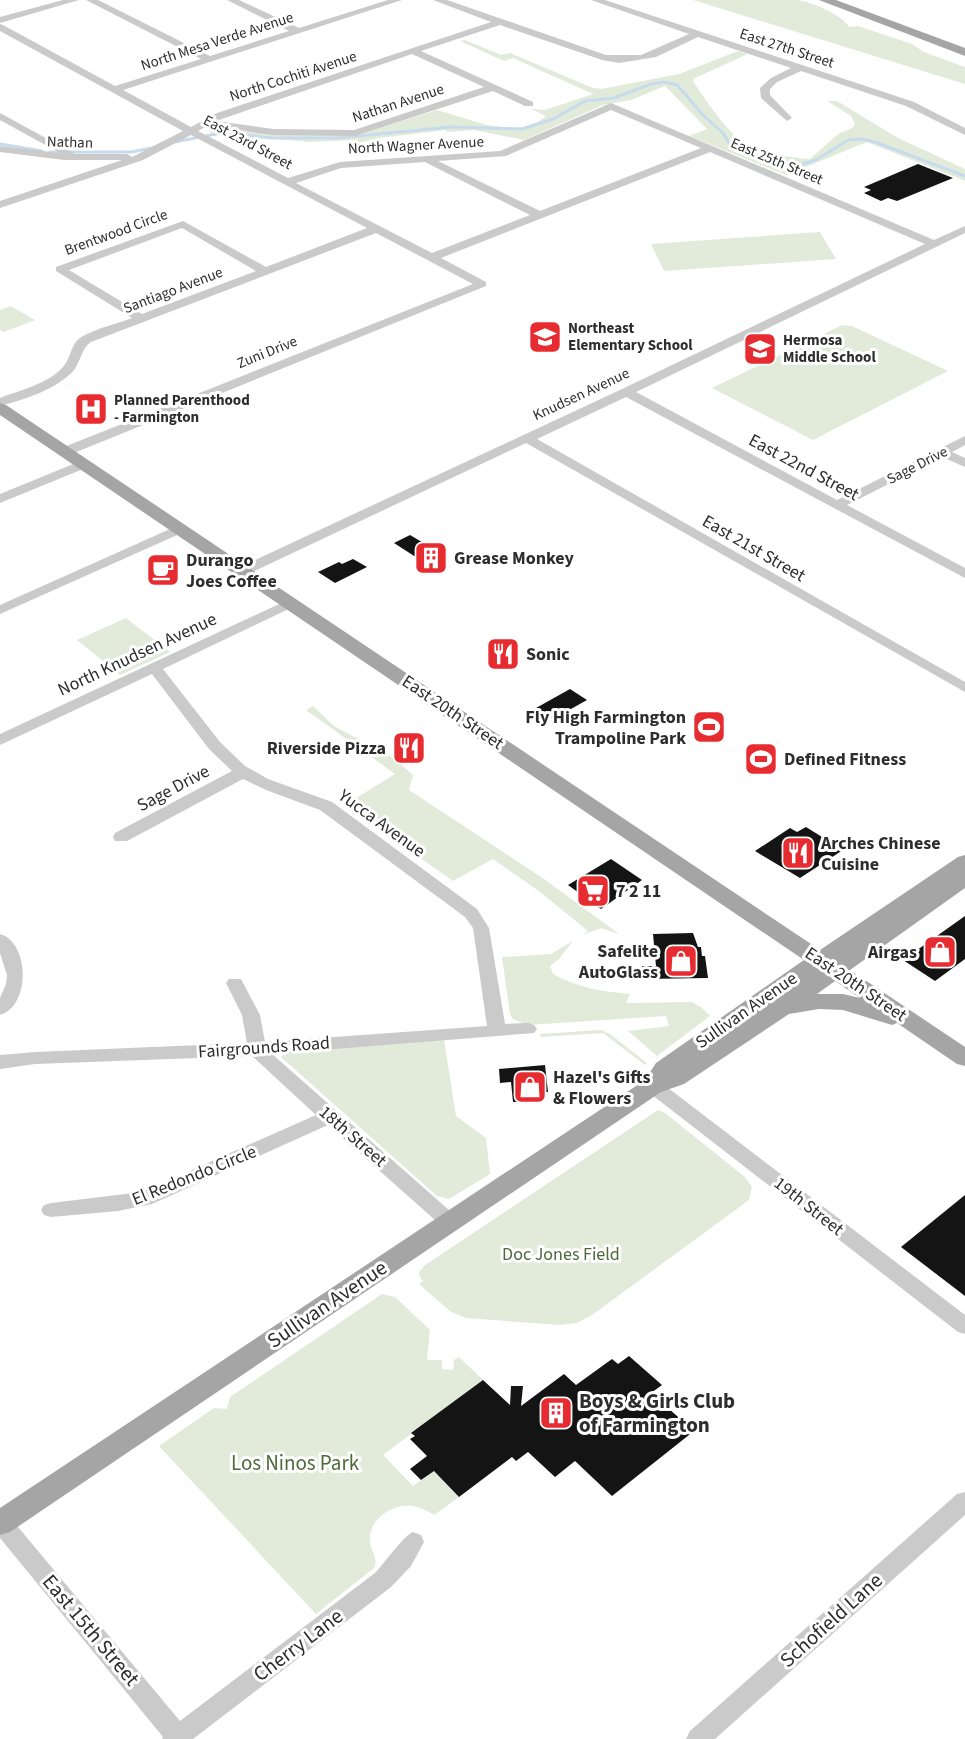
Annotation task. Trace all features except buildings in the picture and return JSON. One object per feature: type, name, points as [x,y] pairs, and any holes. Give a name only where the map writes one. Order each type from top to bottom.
[{"type":"main road","points":[[825,0],[965,52]]},
{"type":"main road","name":"East 20th Street","points":[[0,408],[965,1058]]},
{"type":"main road","name":"Sullivan Avenue","points":[[0,1523],[653,1086],[676,1078],[774,1013],[827,964],[965,862]]},
{"type":"main road","name":"Sullivan Avenue","points":[[653,1086],[664,1069],[965,878]]},
{"type":"main road","points":[[774,1013],[817,1000],[844,1002],[926,1030]]},
{"type":"street","points":[[0,20],[74,0]]},
{"type":"street","points":[[91,0],[209,59]]},
{"type":"street","points":[[232,0],[297,31]]},
{"type":"street","name":"North Mesa Verde Avenue","points":[[116,89],[397,0]]},
{"type":"street","points":[[438,0],[604,58],[619,60],[646,58],[697,34]]},
{"type":"street","name":"East 27th Street","points":[[596,0],[910,104],[965,132]]},
{"type":"street","name":"North Cochiti Avenue","points":[[0,206],[139,158],[221,115],[415,52],[499,22]]},
{"type":"street","name":"East 23rd Street","points":[[0,27],[482,284]]},
{"type":"street","points":[[415,52],[529,104]]},
{"type":"street","points":[[787,118],[765,96],[765,88],[774,80],[800,68]]},
{"type":"street","name":"Nathan Avenue","points":[[204,123],[273,132],[355,133],[492,88]]},
{"type":"street","name":"East 25th Street","points":[[611,106],[932,243]]},
{"type":"street","name":"North Wagner Avenue","points":[[287,182],[340,165],[502,154],[611,106]]},
{"type":"street","points":[[0,116],[88,163],[94,168],[91,175]]},
{"type":"street","points":[[431,258],[710,148]]},
{"type":"street","name":"Nathan","points":[[0,149],[77,159],[139,158]]},
{"type":"street","points":[[428,160],[539,215]]},
{"type":"street","name":"Brentwood Circle","points":[[140,318],[60,269],[183,224],[265,271]]},
{"type":"street","name":"Santiago Avenue","points":[[0,402],[60,376],[70,367],[78,346],[87,339],[376,228]]},
{"type":"street","name":"Knudsen Avenue","points":[[243,571],[626,392],[932,243],[965,230]]},
{"type":"street","name":"Zuni Drive","points":[[64,452],[482,284]]},
{"type":"street","name":"East 22nd Street","points":[[626,392],[965,574]]},
{"type":"street","name":"East 21st Street","points":[[526,438],[965,688]]},
{"type":"street","name":"Sage Drive","points":[[837,505],[965,440]]},
{"type":"street","points":[[944,452],[965,463]]},
{"type":"street","points":[[0,499],[83,464]]},
{"type":"street","points":[[0,610],[179,529]]},
{"type":"street","name":"North Knudsen Avenue","points":[[0,740],[290,603]]},
{"type":"street","name":"Yucca Avenue","points":[[153,668],[162,675],[225,756],[243,772],[282,791],[315,800],[326,806],[471,913],[481,928],[497,1031]]},
{"type":"street","name":"Sage Drive","points":[[121,837],[243,772]]},
{"type":"street","points":[[0,940],[16,971],[16,984],[11,997],[0,1009]]},
{"type":"street","points":[[235,982],[251,1015],[257,1049]]},
{"type":"street","name":"Fairgrounds Road","points":[[0,1062],[35,1058],[257,1049],[528,1029]]},
{"type":"street","name":"18th Street","points":[[257,1049],[267,1061],[451,1223]]},
{"type":"street","name":"19th Street","points":[[653,1086],[965,1326]]},
{"type":"street","name":"El Redondo Circle","points":[[51,1210],[118,1204],[145,1199],[330,1116]]},
{"type":"street","name":"Schofield Lane","points":[[698,1739],[965,1501]]},
{"type":"street","name":"East 15th Street","points":[[0,1523],[177,1738]]},
{"type":"street","name":"Cherry Lane","points":[[177,1738],[383,1580],[403,1559],[412,1542]]},
{"type":"green space","points":[[693,0],[796,0],[809,3],[833,13],[849,27],[858,26],[912,44],[924,52],[965,67],[965,84]]},
{"type":"green space","points":[[465,40],[501,55],[510,53],[593,88],[601,89],[679,74],[738,51],[748,54],[695,78],[693,81],[721,121],[741,141],[774,154],[810,159],[838,134],[852,128],[855,124],[851,116],[827,101],[837,101],[898,138],[965,169],[965,181],[867,142],[786,175],[689,136],[707,129],[665,86],[631,100],[603,105],[524,140],[474,130],[447,132],[446,130],[379,138],[358,143],[356,140],[309,142],[213,135],[209,131],[357,135],[437,110],[487,125],[521,129],[535,124],[546,116],[531,109],[545,110],[593,94],[513,58],[504,61],[460,41]]},
{"type":"green space","points":[[820,232],[836,259],[664,271],[651,244]]},
{"type":"green space","points":[[11,306],[35,320],[4,332],[0,330],[0,310]]},
{"type":"green space","points":[[842,325],[852,326],[948,371],[813,440],[712,388]]},
{"type":"green space","points":[[126,618],[170,652],[120,675],[77,640]]},
{"type":"green space","points":[[313,706],[334,726],[395,759],[413,775],[409,790],[544,879],[619,934],[601,928],[582,935],[588,931],[540,892],[493,859],[453,881],[345,805],[395,774],[306,710]]},
{"type":"green space","points":[[573,941],[559,959],[550,966],[553,974],[590,988],[630,994],[626,1003],[692,1002],[710,1016],[657,1056],[628,1031],[669,1026],[666,1016],[527,1025],[513,1019],[510,1014],[502,957],[551,954]]},
{"type":"green space","points":[[601,1030],[610,1034],[647,1063],[645,1065],[603,1033],[541,1037],[540,1034]]},
{"type":"green space","points":[[444,1040],[456,1116],[486,1138],[490,1174],[449,1199],[437,1196],[281,1057],[284,1053],[299,1050]]},
{"type":"green space","name":"Doc Jones Field","points":[[658,1110],[665,1113],[745,1177],[752,1187],[749,1200],[592,1315],[577,1323],[560,1325],[466,1318],[451,1312],[419,1284],[423,1281],[419,1272],[425,1265]]},
{"type":"green space","name":"Los Ninos Park","points":[[382,1294],[395,1297],[430,1330],[427,1360],[442,1360],[442,1369],[453,1370],[454,1360],[459,1357],[483,1380],[383,1455],[413,1486],[434,1471],[459,1497],[434,1515],[412,1506],[397,1507],[383,1514],[377,1519],[370,1533],[370,1545],[375,1557],[374,1568],[316,1614],[159,1446],[214,1408],[227,1409],[230,1397]]},
{"type":"waterway","points":[[175,142],[221,133],[273,138],[339,138],[450,127],[522,129],[553,119],[585,101],[614,98],[651,84],[665,82],[677,85],[703,115],[723,133],[730,145],[746,153],[788,163],[803,164],[816,160],[848,140],[861,139],[875,142],[965,176]]},
{"type":"waterway","points":[[0,144],[42,151]]},
{"type":"waterway","points":[[50,152],[131,152],[152,148]]},
{"type":"place","name":"Northeast Elementary School","points":[[545,337]]},
{"type":"place","name":"Hermosa Middle School","points":[[760,349]]},
{"type":"place","name":"Planned Parenthood - Farmington","points":[[91,409]]},
{"type":"place","name":"Grease Monkey","points":[[431,558]]},
{"type":"place","name":"Durango Joes Coffee","points":[[163,570]]},
{"type":"place","name":"Sonic","points":[[503,654]]},
{"type":"place","name":"Fly High Farmington Trampoline Park","points":[[709,727]]},
{"type":"place","name":"Riverside Pizza","points":[[409,748]]},
{"type":"place","name":"Defined Fitness","points":[[761,759]]},
{"type":"place","name":"Arches Chinese Cuisine","points":[[798,853]]},
{"type":"place","name":"7 2 11","points":[[593,891]]},
{"type":"place","name":"Airgas","points":[[940,952]]},
{"type":"place","name":"Safelite AutoGlass","points":[[681,961]]},
{"type":"place","name":"Hazel's Gifts & Flowers","points":[[530,1087]]},
{"type":"place","name":"Boys & Girls Club of Farmington","points":[[556,1413]]}]
